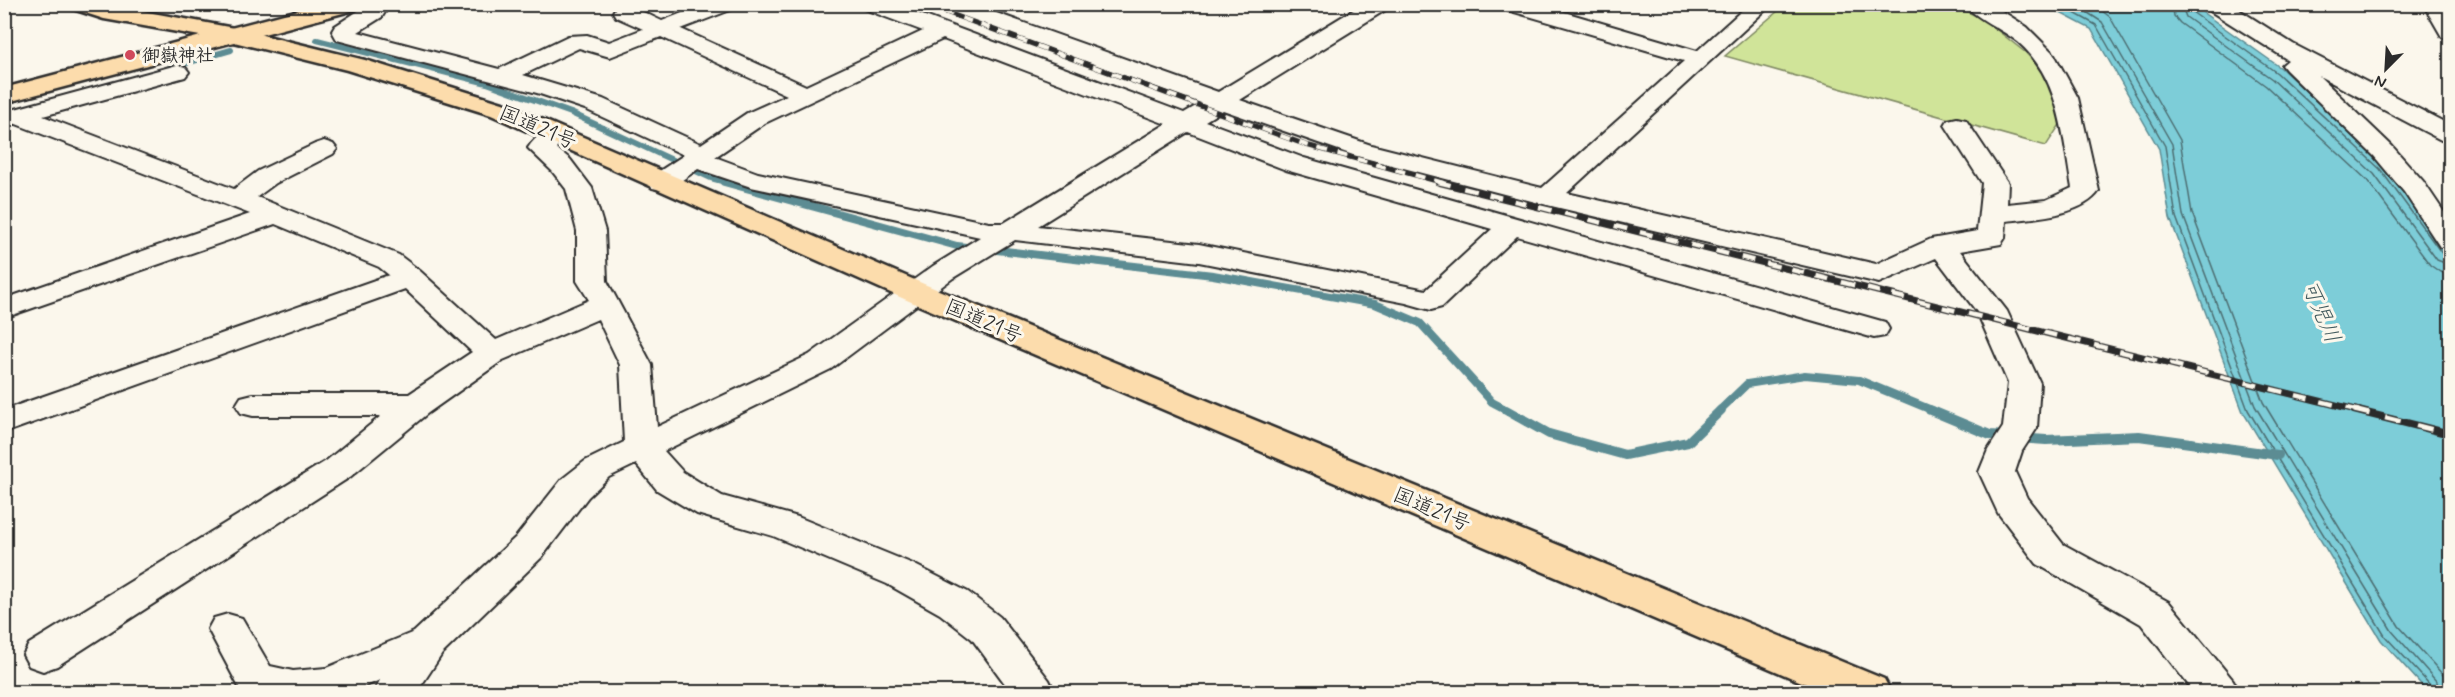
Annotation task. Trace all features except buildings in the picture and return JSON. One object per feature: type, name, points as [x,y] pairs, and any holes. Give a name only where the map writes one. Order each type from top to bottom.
[{"type":"main road","name":"国道21号","points":[[81,4],[104,12],[234,35],[356,65],[500,110],[914,291],[1869,693]]},
{"type":"main road","points":[[9,110],[234,35],[350,4]]},
{"type":"street","points":[[380,4],[374,12],[343,31],[345,35],[503,76],[594,104],[700,155],[709,165],[751,179],[978,229],[1199,253],[1412,295],[1431,301],[1511,226]]},
{"type":"street","points":[[503,76],[576,41],[588,42],[610,50],[725,4]]},
{"type":"street","points":[[872,4],[1294,164],[1874,328]]},
{"type":"street","points":[[949,4],[988,10],[1220,102],[1362,150],[1547,197],[1879,274],[1941,245],[1991,238],[1995,183],[1957,125]]},
{"type":"street","points":[[395,693],[428,643],[529,547],[575,488],[597,469],[820,362],[914,291],[1379,4]]},
{"type":"street","points":[[1512,4],[1701,59]]},
{"type":"street","points":[[1547,197],[1762,4]]},
{"type":"street","points":[[1975,4],[2018,31],[2034,45],[2054,70],[2067,106],[2086,191],[2052,208],[1993,214]]},
{"type":"street","points":[[2215,4],[2285,50],[2451,135]]},
{"type":"street","points":[[2433,4],[2451,33]]},
{"type":"street","points":[[624,12],[805,94]]},
{"type":"street","points":[[661,182],[756,118],[941,31]]},
{"type":"street","points":[[2285,50],[2292,63],[2383,151],[2406,178],[2451,241]]},
{"type":"street","points":[[9,110],[177,72]]},
{"type":"street","points":[[500,110],[545,88]]},
{"type":"street","points":[[9,110],[389,261],[410,277],[492,353]]},
{"type":"street","points":[[556,135],[541,148],[561,165],[579,188],[591,231],[592,281],[636,364],[641,447],[670,481],[710,505],[785,526],[900,574],[954,603],[986,627],[1034,693]]},
{"type":"street","points":[[237,199],[267,177],[324,149]]},
{"type":"street","points":[[4,309],[275,214]]},
{"type":"street","points":[[1941,245],[1992,311],[2024,383],[2020,428],[2005,450],[1997,472],[2011,504],[2050,554],[2155,613],[2218,693]]},
{"type":"street","points":[[4,422],[410,277]]},
{"type":"street","points":[[43,656],[338,469],[416,405],[492,353],[606,304]]},
{"type":"street","points":[[253,405],[416,405]]},
{"type":"street","points":[[228,629],[256,679],[293,688],[329,684],[428,643]]},
{"type":"green space","points":[[1785,5],[1952,5],[1983,19],[2026,53],[2048,78],[2063,120],[2046,146],[1725,56]]},
{"type":"water","name":"可児川","points":[[2045,5],[2192,5],[2281,68],[2385,165],[2450,255],[2450,692],[2428,692],[2381,640],[2243,412],[2170,218],[2159,149],[2091,29]]},
{"type":"waterway","points":[[317,40],[487,83],[571,113],[711,178],[729,183]]},
{"type":"waterway","points":[[169,68],[231,50]]},
{"type":"waterway","points":[[724,182],[957,246],[975,248]]},
{"type":"waterway","points":[[988,249],[1213,275],[1375,304],[1420,323],[1492,402],[1509,411]]},
{"type":"waterway","points":[[1719,411],[1747,384],[1805,375],[1859,380],[1934,411]]},
{"type":"waterway","points":[[1506,410],[1549,434],[1625,455],[1688,442],[1721,410]]},
{"type":"waterway","points":[[1930,410],[1990,435],[2006,436]]},
{"type":"waterway","points":[[2019,438],[2046,440],[2139,436],[2278,455]]},
{"type":"railway","points":[[924,4],[1306,145],[1444,183]]},
{"type":"railway","points":[[1438,182],[2360,411]]},
{"type":"railway","points":[[2354,410],[2450,434]]},
{"type":"place","name":"御嶽神社","points":[[130,55]]}]
